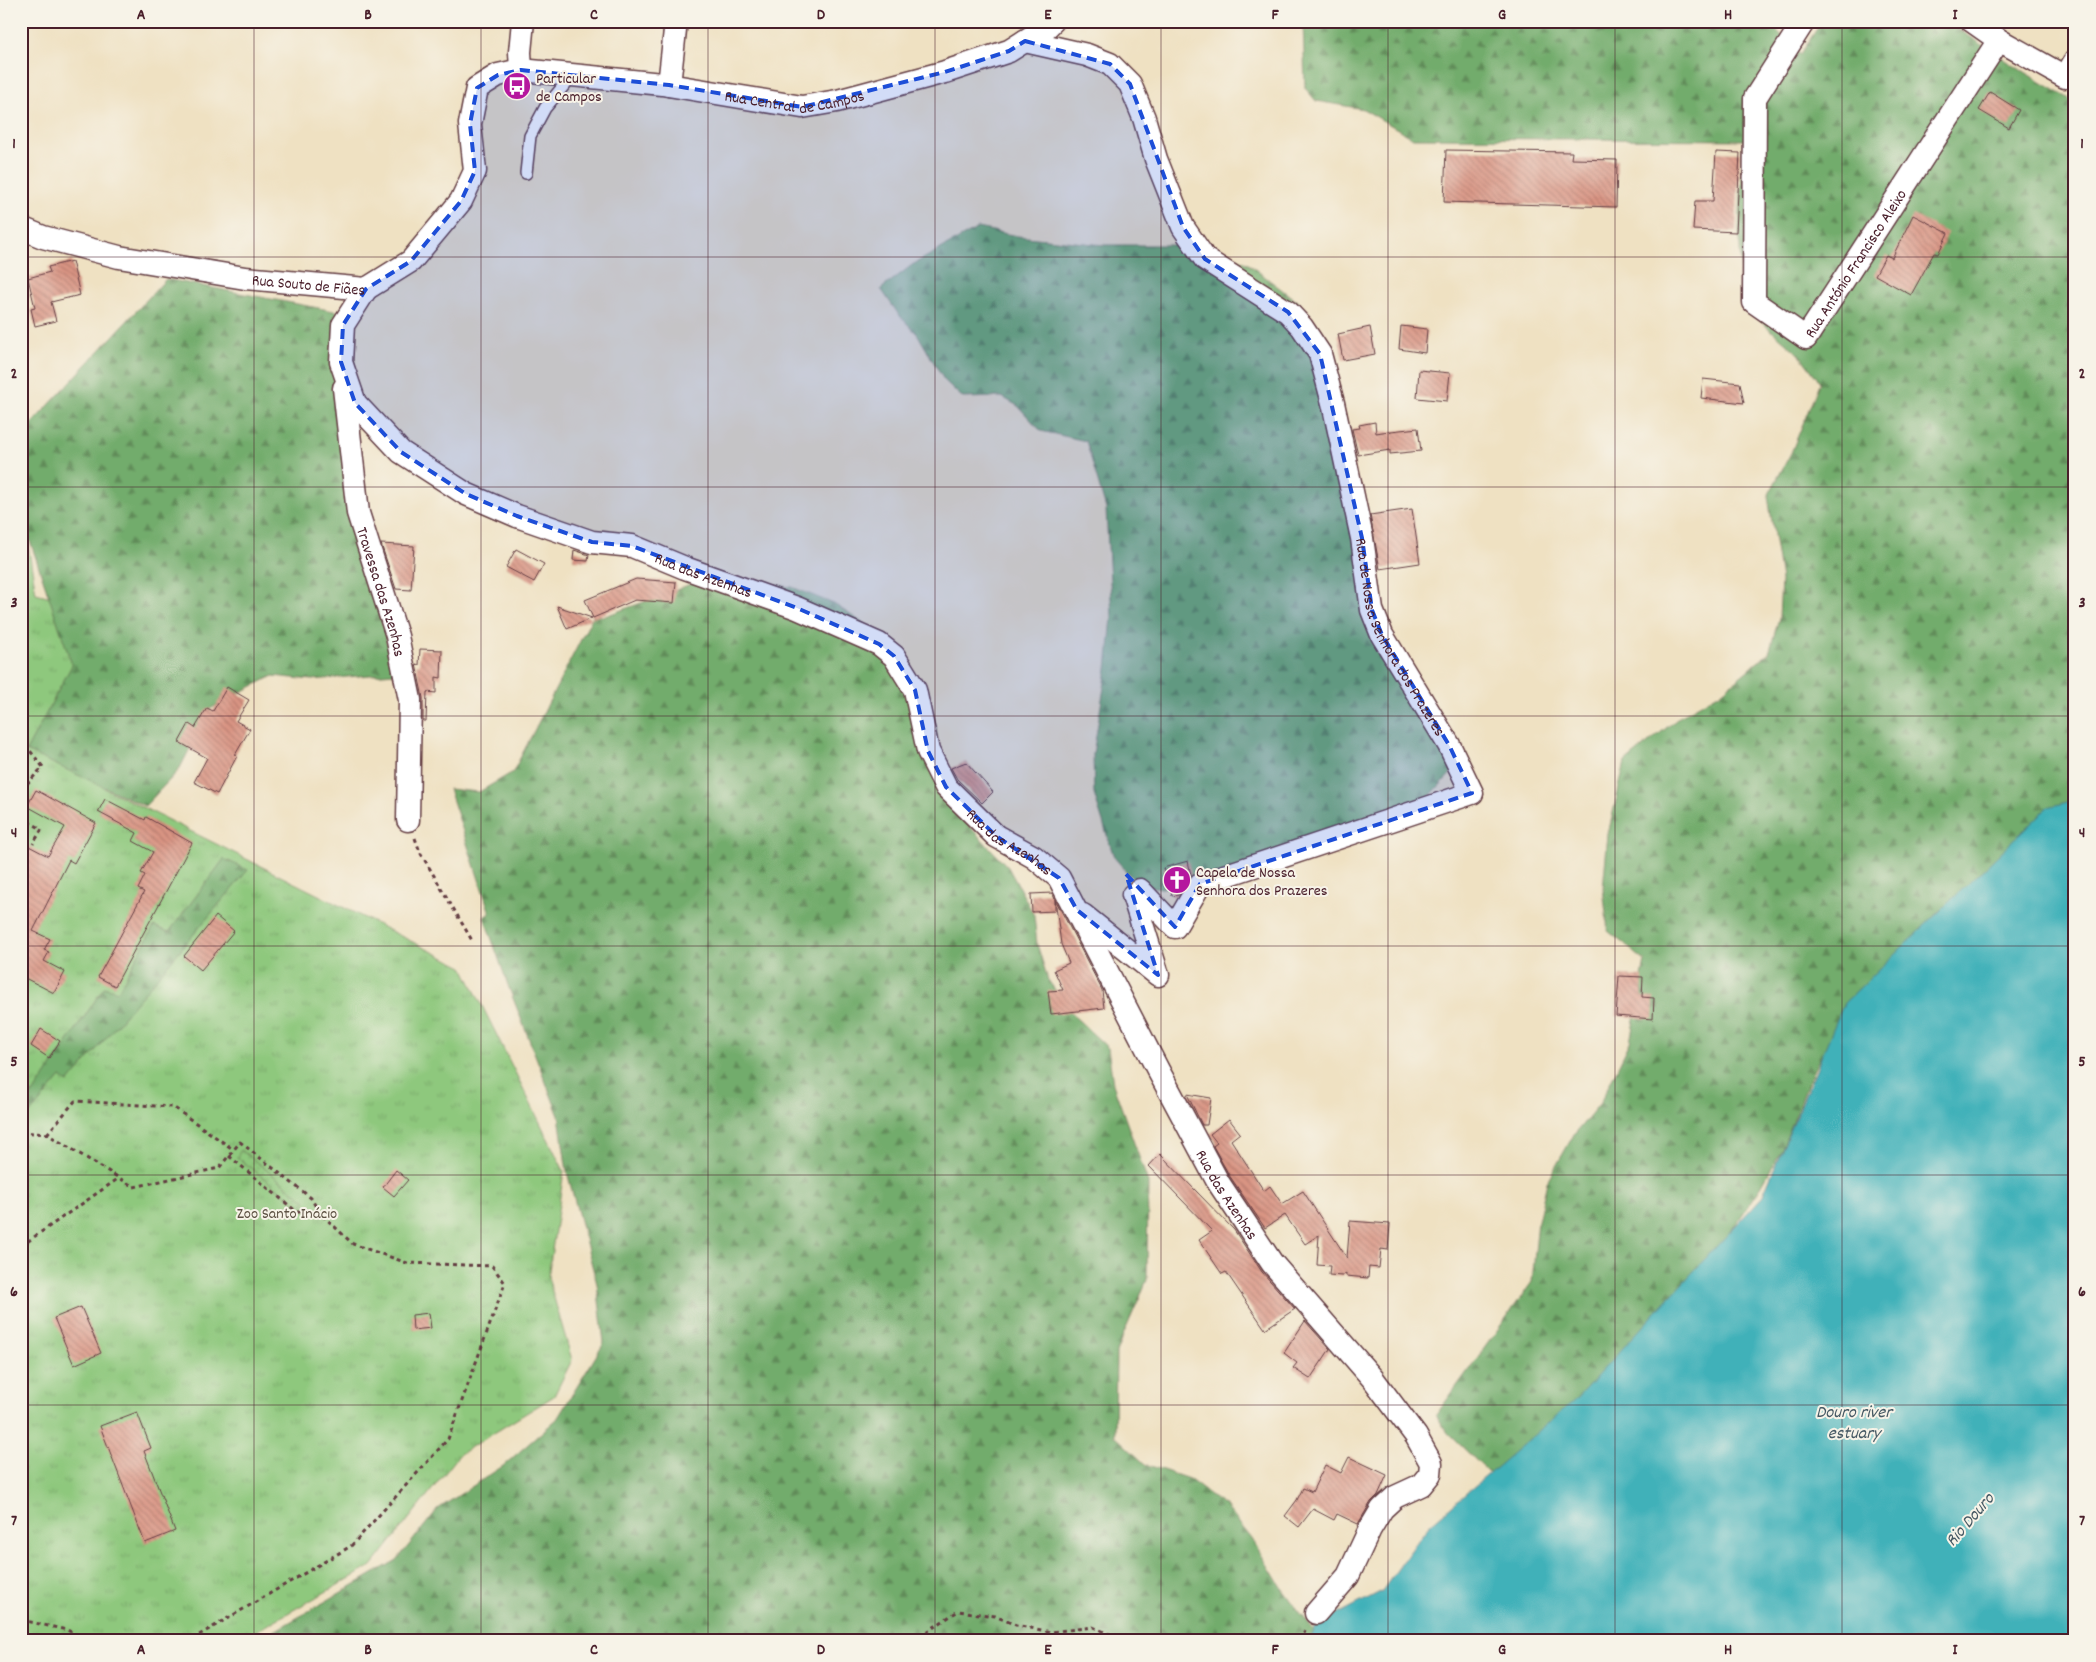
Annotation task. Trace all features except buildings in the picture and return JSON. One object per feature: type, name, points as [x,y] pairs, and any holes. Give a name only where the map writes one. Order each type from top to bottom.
[{"type":"street","points":[[521,70],[520,52],[523,21]]},
{"type":"street","points":[[669,85],[676,21]]},
{"type":"street","name":"Rua Central de Campos","points":[[521,70],[669,85],[802,106],[837,101],[945,72],[1008,51],[1048,27],[1053,21]]},
{"type":"street","name":"Rua António Francisco Aleixo","points":[[1804,21],[1755,98],[1754,302],[1806,338],[1999,40]]},
{"type":"street","points":[[1972,21],[1999,40],[2065,77],[2075,61]]},
{"type":"street","name":"Rua de Nossa Senhora dos Prazeres","points":[[1025,41],[1087,55],[1110,64],[1130,84],[1144,118],[1156,159],[1182,227],[1205,259],[1288,312],[1302,327],[1320,354],[1333,403],[1362,538],[1372,610],[1382,635],[1449,745],[1472,793],[1200,884],[1175,927],[1140,890],[1133,895],[1158,975],[1078,910]]},
{"type":"street","name":"Rua Souto de Fiães","points":[[21,228],[43,237],[119,256],[245,278],[366,289],[411,261],[461,202],[475,171],[470,124],[477,88],[498,75],[521,70]]},
{"type":"street","name":"Rua das Azenhas","points":[[366,289],[343,325],[341,362],[355,404],[401,452],[466,494],[517,516],[592,542],[632,546],[685,568],[797,608],[879,644],[894,656],[915,690],[928,751],[946,787],[996,836],[1034,858],[1059,878],[1078,910],[1158,1070],[1218,1182],[1272,1263],[1374,1380],[1416,1436],[1431,1463],[1430,1474],[1421,1485],[1395,1497],[1382,1508],[1348,1576],[1316,1613]]},
{"type":"street","name":"Travessa das Azenhas","points":[[341,362],[358,513],[396,636],[410,700],[408,820]]},
{"type":"lane","points":[[526,173],[530,136],[545,108],[572,76]]},
{"type":"path","points":[[21,705],[27,747],[43,767],[21,790]]},
{"type":"path","points":[[21,813],[21,818],[42,829],[33,844]]},
{"type":"path","points":[[408,820],[420,852],[473,942]]},
{"type":"path","points":[[47,1134],[75,1101],[174,1107],[234,1150]]},
{"type":"path","points":[[21,1132],[47,1134],[134,1187],[219,1168],[240,1142],[311,1198],[318,1212],[354,1244],[407,1263],[492,1266],[505,1283],[448,1439],[350,1546],[189,1641]]},
{"type":"path","points":[[229,1156],[297,1212],[318,1212]]},
{"type":"path","points":[[21,1246],[119,1178]]},
{"type":"path","points":[[913,1641],[958,1612],[995,1616],[1016,1625],[1051,1632],[1093,1627],[1125,1641]]},
{"type":"path","points":[[21,1620],[67,1630],[90,1641]]},
{"type":"highlighted area","points":[[1025,41],[1110,64],[1130,84],[1183,227],[1205,259],[1288,312],[1320,354],[1362,538],[1372,610],[1382,635],[1449,745],[1472,793],[1200,884],[1175,927],[1126,874],[1158,975],[1077,910],[1059,878],[996,836],[946,787],[928,751],[915,690],[894,656],[879,644],[797,608],[632,546],[592,542],[517,516],[466,494],[401,452],[355,403],[341,362],[343,325],[366,289],[411,261],[461,201],[475,171],[470,124],[477,88],[498,75],[521,70],[669,85],[802,107],[945,72],[1009,51]]},
{"type":"green space","points":[[1303,21],[1768,21],[1800,55],[1822,21],[1946,21],[2024,72],[2075,102],[2075,833],[1974,912],[1940,910],[1873,980],[1839,1028],[1814,1068],[1782,1149],[1758,1192],[1722,1244],[1573,1408],[1490,1474],[1448,1433],[1436,1415],[1532,1282],[1538,1221],[1547,1182],[1573,1136],[1600,1103],[1630,1042],[1645,961],[1608,931],[1603,888],[1608,834],[1625,762],[1682,715],[1720,693],[1769,653],[1779,618],[1781,580],[1768,496],[1791,453],[1820,382],[1799,354],[1743,306],[1739,229],[1744,140],[1413,138],[1363,109],[1316,101],[1305,88]]},
{"type":"green space","points":[[978,228],[1017,236],[1104,245],[1182,245],[1215,249],[1247,263],[1298,302],[1313,330],[1378,642],[1455,769],[1406,822],[1220,877],[1162,888],[1138,885],[1114,857],[1094,794],[1093,754],[1107,669],[1112,617],[1106,509],[1086,441],[1041,431],[1018,406],[1002,397],[963,398],[944,380],[918,335],[899,315],[881,289],[912,265]]},
{"type":"green space","points":[[166,279],[355,315],[352,511],[373,582],[394,673],[312,680],[273,676],[239,693],[210,709],[179,770],[145,806],[26,751],[72,665],[26,529],[21,501],[21,435]]},
{"type":"green space","name":"Zoo Santo Inácio","points":[[21,503],[36,593],[62,600],[90,707],[64,734],[104,788],[463,967],[564,1171],[548,1277],[572,1360],[554,1396],[460,1454],[372,1566],[238,1641],[32,1641],[21,1630]]},
{"type":"green space","points":[[706,577],[792,587],[834,604],[863,623],[894,652],[920,690],[936,727],[940,776],[959,815],[1008,867],[1034,915],[1037,944],[1048,980],[1073,1015],[1108,1048],[1113,1084],[1148,1182],[1147,1280],[1116,1352],[1115,1436],[1145,1464],[1189,1479],[1227,1508],[1252,1539],[1279,1584],[1319,1638],[1316,1641],[257,1641],[397,1560],[438,1509],[503,1466],[557,1419],[604,1343],[597,1284],[567,1172],[559,1116],[509,988],[484,917],[490,913],[449,789],[479,792],[513,772],[593,616],[605,616],[674,591]]},
{"type":"green space","points":[[224,859],[248,870],[68,1083],[61,1077],[21,1124],[21,1099],[26,1092],[33,1094],[104,987],[118,991],[154,926],[169,932]]},
{"type":"green space","points":[[241,1150],[306,1201],[301,1207],[237,1157]]},
{"type":"water","name":"Douro river estuary","points":[[2075,800],[2075,1641],[1309,1641],[1317,1625],[1382,1591],[1429,1525],[1575,1400],[1762,1197],[1844,1003],[2048,807]]},
{"type":"place","name":"Particular de Campos","points":[[517,86]]},
{"type":"place","name":"Capela de Nossa Senhora dos Prazeres","points":[[1177,880]]},
{"type":"water label","name":"Rio Douro","points":[[1969,1519]]}]
